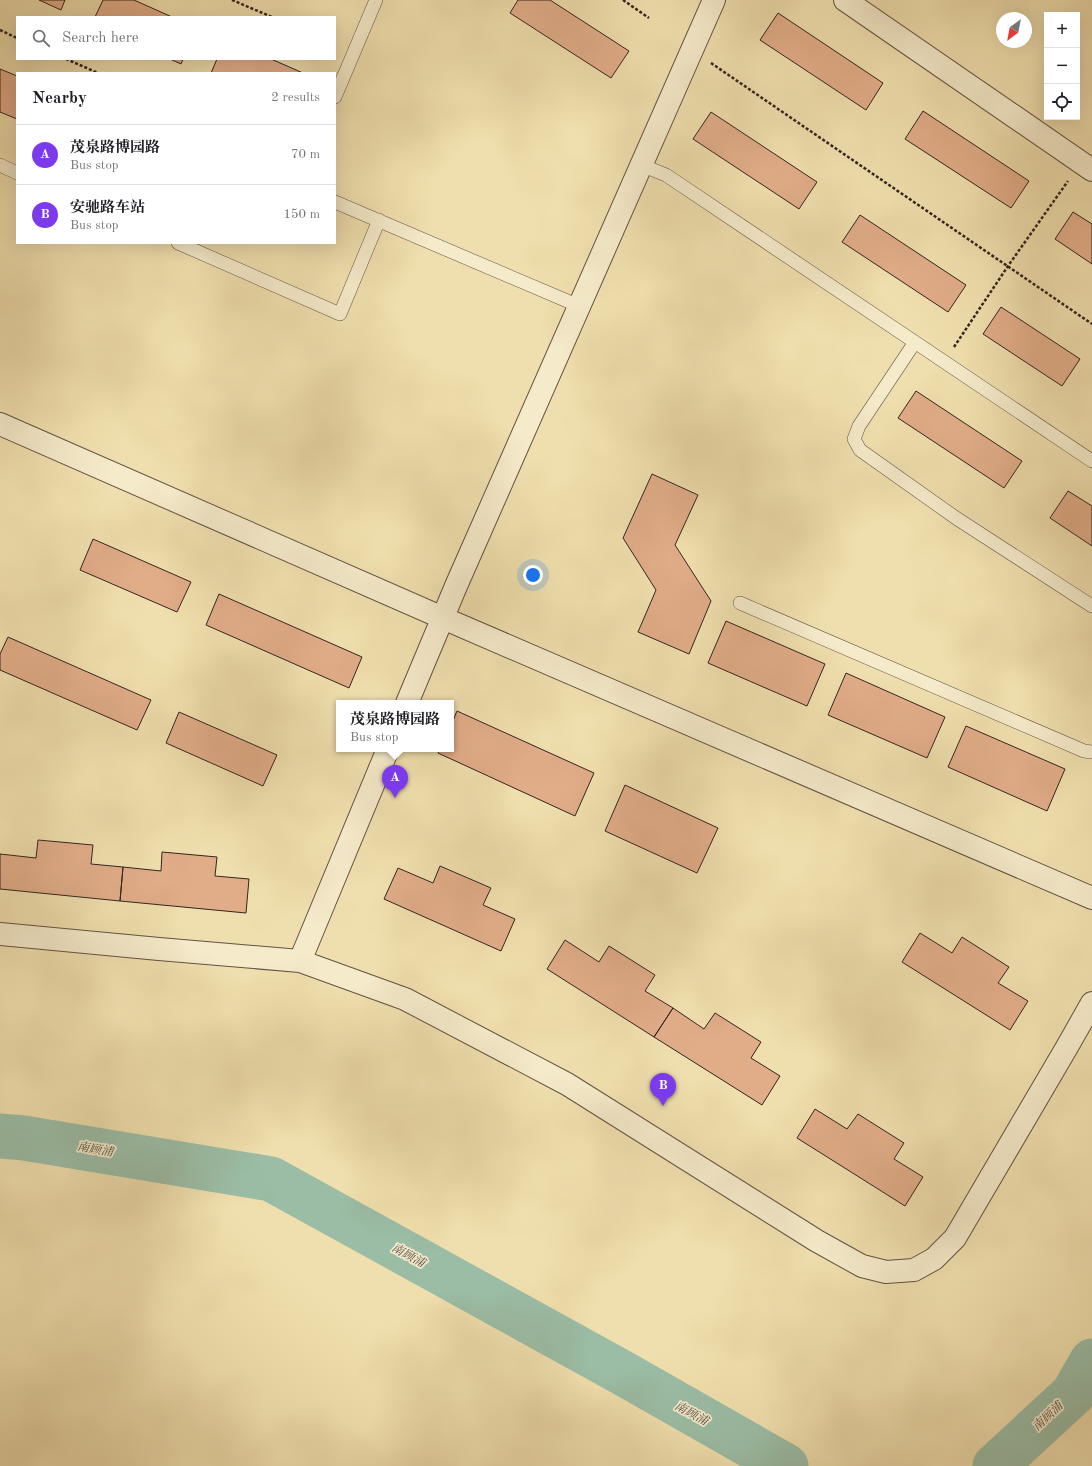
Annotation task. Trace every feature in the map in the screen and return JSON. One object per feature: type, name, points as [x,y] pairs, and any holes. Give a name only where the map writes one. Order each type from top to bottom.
[{"type":"street","points":[[408,700],[579,306],[714,0]]},
{"type":"street","points":[[846,0],[1086,166]]},
{"type":"street","points":[[0,424],[443,618],[1092,898]]},
{"type":"street","points":[[300,961],[387,752]]},
{"type":"street","points":[[0,934],[300,961],[405,998],[567,1084],[817,1241],[862,1266],[886,1272],[914,1270],[934,1259],[955,1238],[1092,1003]]},
{"type":"lane","points":[[336,95],[376,0]]},
{"type":"lane","points":[[0,165],[16,172]]},
{"type":"lane","points":[[641,165],[666,175],[1092,461]]},
{"type":"lane","points":[[336,202],[579,306]]},
{"type":"lane","points":[[180,244],[340,314],[379,220]]},
{"type":"lane","points":[[915,342],[860,426],[854,439],[860,450],[956,518],[1092,606]]},
{"type":"lane","points":[[740,603],[1084,751],[1092,752]]},
{"type":"path","points":[[232,0],[270,16]]},
{"type":"path","points":[[623,0],[649,18]]},
{"type":"path","points":[[0,30],[16,38]]},
{"type":"path","points":[[691,52],[717,66],[1092,324]]},
{"type":"path","points":[[68,60],[96,72]]},
{"type":"path","points":[[944,362],[1008,266],[1086,166]]},
{"type":"building","points":[[39,0],[65,0],[61,10]]},
{"type":"building","points":[[103,0],[134,0],[170,16],[95,16]]},
{"type":"building","points":[[518,0],[550,0],[629,51],[611,78],[510,13]]},
{"type":"building","points":[[778,13],[883,83],[866,110],[760,40]]},
{"type":"building","points":[[172,60],[183,60],[181,64]]},
{"type":"building","points":[[217,60],[273,60],[301,72],[211,72]]},
{"type":"building","points":[[0,69],[16,76],[16,119],[0,112]]},
{"type":"building","points":[[923,111],[1029,181],[1011,208],[905,139]]},
{"type":"building","points":[[711,112],[817,182],[799,209],[693,139]]},
{"type":"building","points":[[1073,212],[1092,224],[1092,264],[1055,239]]},
{"type":"building","points":[[860,215],[966,285],[948,312],[842,242]]},
{"type":"building","points":[[1001,307],[1080,359],[1062,386],[983,334]]},
{"type":"building","points":[[916,391],[1022,461],[1004,488],[898,418]]},
{"type":"building","points":[[652,474],[698,495],[675,545],[711,601],[689,654],[638,632],[656,590],[623,538]]},
{"type":"building","points":[[1068,491],[1092,506],[1092,546],[1050,518]]},
{"type":"building","points":[[93,539],[191,582],[177,612],[80,570]]},
{"type":"building","points":[[219,594],[362,657],[349,688],[206,625]]},
{"type":"building","points":[[726,621],[825,664],[807,706],[708,663]]},
{"type":"building","points":[[8,637],[151,700],[137,730],[0,670],[0,654]]},
{"type":"building","points":[[846,673],[945,717],[927,758],[828,715]]},
{"type":"building","points":[[457,711],[594,773],[575,816],[438,753],[454,752],[454,718]]},
{"type":"building","points":[[179,712],[277,755],[263,786],[166,743]]},
{"type":"building","points":[[966,726],[1065,769],[1047,811],[948,767]]},
{"type":"building","points":[[625,785],[718,828],[697,873],[605,831]]},
{"type":"building","points":[[38,840],[93,845],[91,864],[123,867],[120,901],[0,889],[0,854],[36,858]]},
{"type":"building","points":[[162,852],[217,857],[215,876],[249,879],[246,913],[120,901],[123,867],[161,871]]},
{"type":"building","points":[[440,866],[491,888],[483,905],[515,919],[501,951],[384,899],[398,868],[433,883]]},
{"type":"building","points":[[920,933],[952,953],[962,937],[1009,967],[998,983],[1028,1001],[1010,1030],[902,962]]},
{"type":"building","points":[[565,940],[599,962],[609,946],[655,975],[645,991],[673,1008],[654,1037],[547,969]]},
{"type":"building","points":[[673,1008],[704,1029],[715,1013],[761,1042],[751,1058],[780,1076],[762,1105],[654,1037]]},
{"type":"building","points":[[815,1109],[847,1129],[858,1114],[904,1143],[894,1159],[923,1177],[905,1206],[797,1138]]},
{"type":"waterway","name":"南顾浦","points":[[0,1136],[24,1138],[271,1179],[621,1372],[786,1466]]},
{"type":"waterway","name":"南顾浦","points":[[995,1466],[1073,1394],[1092,1361]]},
{"type":"place","name":"茂泉路博园路","points":[[395,798]]},
{"type":"place","name":"安驰路车站","points":[[663,1106]]}]
